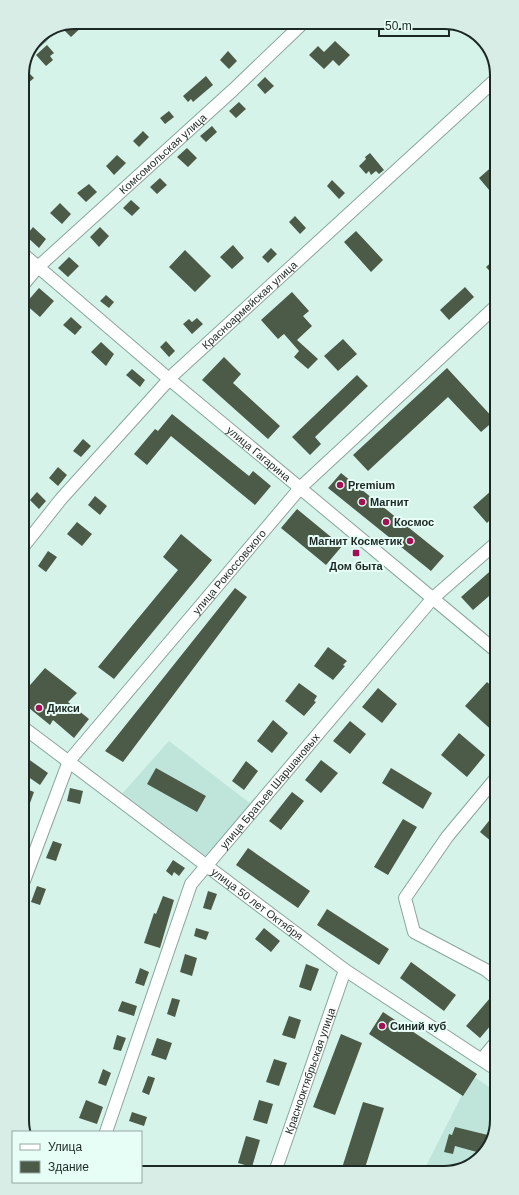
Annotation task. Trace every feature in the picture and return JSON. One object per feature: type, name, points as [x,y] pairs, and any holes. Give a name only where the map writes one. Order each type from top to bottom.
[{"type":"street","name":"Комсомольская улица","points":[[29,278],[38,267],[233,90],[297,29]]},
{"type":"street","name":"Красноармейская улица","points":[[29,539],[61,499],[169,379],[490,85]]},
{"type":"street","name":"улица Гагарина","points":[[29,259],[169,379],[301,487],[490,647]]},
{"type":"street","name":"улица Рокоссовского","points":[[29,868],[69,760],[301,487],[490,312]]},
{"type":"street","name":"улица Братьев Шаршановых","points":[[106,1131],[191,884],[433,598],[490,548]]},
{"type":"street","name":"улица 50 лет Октября","points":[[29,732],[69,760],[345,970],[490,1065]]},
{"type":"street","points":[[490,785],[447,837],[405,898],[414,932],[490,973]]},
{"type":"street","name":"Краснооктябрьская улица","points":[[277,1166],[345,970]]},
{"type":"street","points":[[482,1059],[490,1049]]},
{"type":"shaded area","points":[[169,741],[255,807],[206,865],[120,796]]},
{"type":"shaded area","points":[[472,1075],[490,1088],[490,1126],[482,1146],[472,1156],[459,1164],[426,1166]]},
{"type":"building","points":[[80,29],[71,37],[64,30]]},
{"type":"building","points":[[335,41],[350,55],[339,66],[333,60],[324,69],[309,55],[318,46],[324,52]]},
{"type":"building","points":[[47,45],[54,53],[50,56],[53,60],[46,66],[36,55]]},
{"type":"building","points":[[228,51],[237,61],[229,69],[220,60]]},
{"type":"building","points":[[29,73],[34,78],[29,82]]},
{"type":"building","points":[[206,76],[213,85],[193,102],[191,99],[188,102],[183,96]]},
{"type":"building","points":[[265,77],[274,86],[265,94],[257,85]]},
{"type":"building","points":[[239,102],[246,109],[236,118],[229,111]]},
{"type":"building","points":[[169,111],[174,117],[165,124],[160,118]]},
{"type":"building","points":[[212,126],[217,132],[206,142],[200,136]]},
{"type":"building","points":[[143,131],[149,137],[139,147],[133,141]]},
{"type":"building","points":[[187,148],[197,158],[188,167],[177,157]]},
{"type":"building","points":[[370,153],[384,170],[379,174],[376,171],[371,175],[369,171],[366,174],[359,166],[366,159],[365,157]]},
{"type":"building","points":[[117,155],[126,163],[114,175],[106,166]]},
{"type":"building","points":[[490,168],[490,191],[479,178]]},
{"type":"building","points":[[160,178],[167,185],[157,194],[150,187]]},
{"type":"building","points":[[332,180],[345,193],[339,199],[327,186]]},
{"type":"building","points":[[89,184],[97,192],[86,202],[77,193]]},
{"type":"building","points":[[131,200],[140,208],[132,216],[123,208]]},
{"type":"building","points":[[60,203],[71,214],[62,224],[50,213]]},
{"type":"building","points":[[295,216],[306,228],[300,234],[289,222]]},
{"type":"building","points":[[33,227],[46,239],[39,248],[29,239],[29,232]]},
{"type":"building","points":[[100,227],[109,236],[99,247],[90,237]]},
{"type":"building","points":[[356,231],[383,260],[371,272],[344,242]]},
{"type":"building","points":[[233,245],[244,258],[232,269],[220,257]]},
{"type":"building","points":[[271,248],[277,254],[268,263],[262,257]]},
{"type":"building","points":[[185,250],[211,276],[195,292],[169,267]]},
{"type":"building","points":[[69,257],[79,266],[68,277],[58,268]]},
{"type":"building","points":[[490,263],[490,271],[486,267]]},
{"type":"building","points":[[465,287],[474,297],[449,320],[440,310]]},
{"type":"building","points":[[39,288],[54,301],[40,317],[29,307],[29,299]]},
{"type":"building","points":[[292,292],[309,311],[303,316],[312,326],[297,340],[318,359],[308,369],[294,357],[299,351],[284,334],[278,339],[261,320]]},
{"type":"building","points":[[106,295],[114,302],[109,308],[100,301]]},
{"type":"building","points":[[71,317],[82,327],[75,335],[63,325]]},
{"type":"building","points":[[197,318],[203,324],[192,334],[183,324],[189,319],[192,322]]},
{"type":"building","points":[[343,339],[357,354],[338,371],[324,356]]},
{"type":"building","points":[[166,341],[175,351],[169,357],[160,347]]},
{"type":"building","points":[[101,342],[114,354],[106,366],[91,352]]},
{"type":"building","points":[[224,357],[241,374],[233,383],[280,426],[268,439],[202,380]]},
{"type":"building","points":[[447,368],[490,415],[490,424],[481,432],[448,397],[368,471],[353,455]]},
{"type":"building","points":[[132,369],[145,380],[140,387],[126,375]]},
{"type":"building","points":[[357,375],[368,386],[315,437],[321,444],[310,455],[292,437]]},
{"type":"building","points":[[172,414],[249,476],[253,471],[271,486],[255,505],[171,436],[147,465],[134,454],[155,429],[158,431]]},
{"type":"building","points":[[83,439],[91,446],[81,457],[73,451]]},
{"type":"building","points":[[58,467],[67,475],[58,486],[49,478]]},
{"type":"building","name":"Космос","points":[[341,473],[444,556],[431,571],[328,488]]},
{"type":"building","points":[[37,492],[46,501],[39,509],[30,500]]},
{"type":"building","points":[[490,492],[490,520],[487,523],[473,507]]},
{"type":"building","points":[[95,496],[107,506],[100,515],[88,505]]},
{"type":"building","points":[[297,509],[342,546],[326,565],[281,528]]},
{"type":"building","points":[[77,522],[92,534],[82,546],[67,534]]},
{"type":"building","points":[[181,534],[212,560],[114,679],[98,667],[178,570],[163,557]]},
{"type":"building","points":[[48,551],[57,557],[46,572],[38,566]]},
{"type":"building","points":[[490,571],[490,595],[473,610],[461,597]]},
{"type":"building","points":[[235,588],[247,597],[123,762],[105,751]]},
{"type":"building","points":[[328,647],[347,661],[343,665],[345,666],[333,680],[314,666]]},
{"type":"building","points":[[45,668],[77,693],[68,702],[89,719],[74,738],[53,720],[50,725],[29,708],[29,686]]},
{"type":"building","points":[[487,682],[490,685],[490,729],[465,706]]},
{"type":"building","points":[[299,683],[317,696],[314,701],[316,702],[304,716],[285,701]]},
{"type":"building","points":[[378,688],[397,704],[382,723],[362,707]]},
{"type":"building","points":[[273,720],[288,733],[272,753],[257,741]]},
{"type":"building","points":[[350,721],[366,734],[350,754],[333,741]]},
{"type":"building","points":[[459,733],[485,755],[467,777],[441,755]]},
{"type":"building","points":[[29,760],[48,773],[40,785],[29,777]]},
{"type":"building","points":[[321,760],[338,773],[321,793],[305,780]]},
{"type":"building","points":[[246,761],[258,771],[244,790],[232,781]]},
{"type":"building","points":[[156,768],[206,796],[197,812],[147,784]]},
{"type":"building","points":[[391,768],[432,793],[423,809],[382,783]]},
{"type":"building","points":[[70,788],[83,791],[80,804],[67,801]]},
{"type":"building","points":[[29,790],[34,792],[29,802]]},
{"type":"building","points":[[292,792],[304,801],[281,830],[269,821]]},
{"type":"building","points":[[403,819],[417,827],[388,875],[374,867]]},
{"type":"building","points":[[490,820],[490,840],[480,832]]},
{"type":"building","points":[[53,841],[62,844],[56,861],[46,858]]},
{"type":"building","points":[[248,848],[310,891],[298,908],[236,865]]},
{"type":"building","points":[[173,860],[185,868],[179,876],[174,872],[172,876],[166,871]]},
{"type":"building","points":[[37,886],[46,889],[40,905],[31,902]]},
{"type":"building","points":[[208,891],[217,894],[211,910],[203,908]]},
{"type":"building","points":[[163,896],[174,900],[160,948],[144,943],[154,913],[156,914]]},
{"type":"building","points":[[327,909],[389,949],[379,965],[317,925]]},
{"type":"building","points":[[196,928],[209,932],[206,940],[194,936]]},
{"type":"building","points":[[264,928],[280,941],[271,952],[255,939]]},
{"type":"building","points":[[185,954],[197,958],[192,976],[180,972]]},
{"type":"building","points":[[411,962],[456,995],[444,1011],[400,978]]},
{"type":"building","points":[[306,964],[319,969],[311,991],[299,987]]},
{"type":"building","points":[[140,968],[149,972],[144,986],[135,983]]},
{"type":"building","points":[[172,998],[180,1000],[175,1017],[167,1014]]},
{"type":"building","points":[[490,998],[490,1026],[480,1038],[466,1026]]},
{"type":"building","points":[[122,1001],[137,1006],[134,1016],[118,1011]]},
{"type":"building","points":[[383,1012],[477,1074],[463,1096],[369,1034]]},
{"type":"building","points":[[289,1016],[301,1020],[295,1039],[282,1035]]},
{"type":"building","points":[[341,1034],[362,1043],[335,1115],[313,1107]]},
{"type":"building","points":[[117,1035],[126,1038],[121,1051],[113,1049]]},
{"type":"building","points":[[157,1038],[172,1043],[166,1060],[151,1055]]},
{"type":"building","points":[[274,1059],[287,1063],[279,1086],[266,1082]]},
{"type":"building","points":[[103,1069],[111,1073],[106,1086],[98,1083]]},
{"type":"building","points":[[148,1076],[155,1078],[149,1095],[142,1092]]},
{"type":"building","points":[[86,1100],[103,1107],[97,1124],[79,1118]]},
{"type":"building","points":[[259,1100],[273,1104],[267,1124],[253,1120]]},
{"type":"building","points":[[363,1102],[384,1108],[366,1166],[343,1166]]},
{"type":"building","points":[[132,1112],[147,1117],[144,1126],[129,1121]]},
{"type":"building","points":[[455,1127],[487,1135],[482,1146],[477,1152],[455,1146],[453,1154],[444,1152],[449,1134],[452,1135]]},
{"type":"building","points":[[246,1136],[260,1140],[252,1166],[238,1163]]},
{"type":"place","name":"Premium","points":[[340,485]]},
{"type":"place","name":"Магнит","points":[[362,502]]},
{"type":"place","name":"Космос","points":[[386,522]]},
{"type":"place","name":"Магнит Косметик","points":[[410,541]]},
{"type":"place","name":"Дом быта","points":[[356,553]]},
{"type":"place","name":"Дикси","points":[[39,708]]},
{"type":"place","name":"Синий куб","points":[[382,1026]]}]
